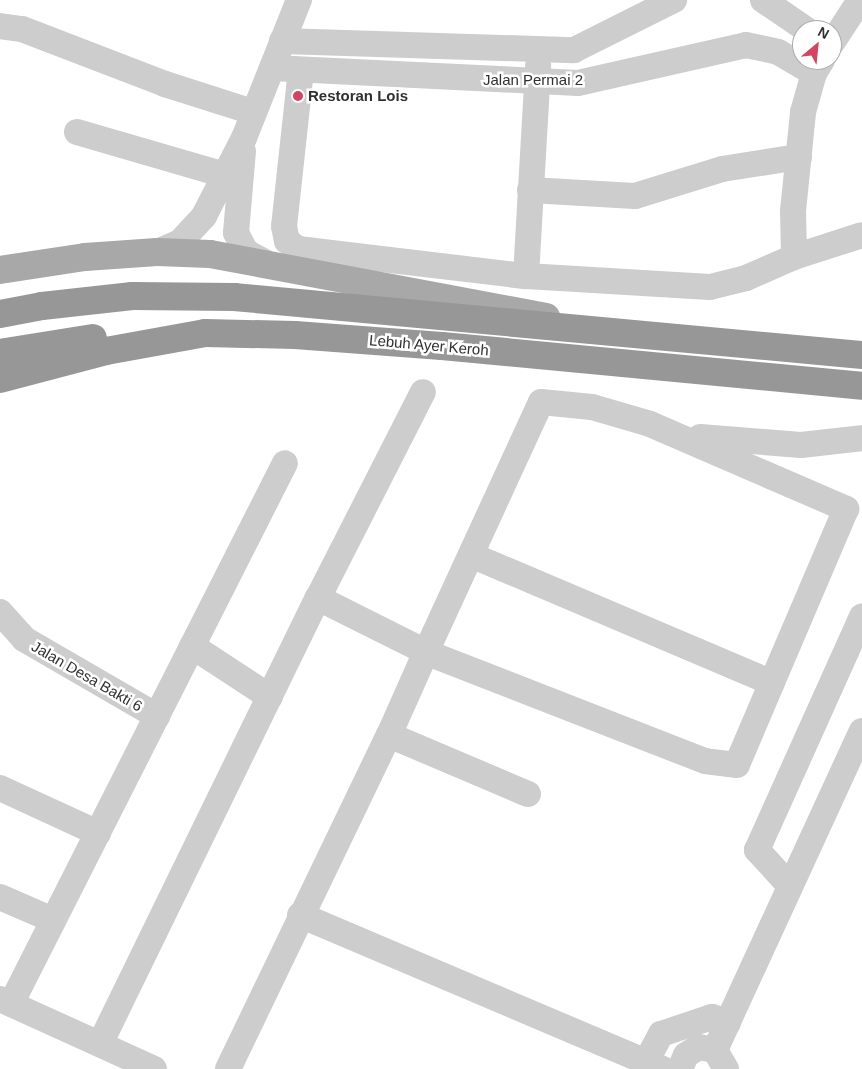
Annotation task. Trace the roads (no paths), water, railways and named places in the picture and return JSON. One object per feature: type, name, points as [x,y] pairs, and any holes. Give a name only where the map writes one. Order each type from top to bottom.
[{"type":"highway","name":"Lebuh Ayer Keroh","points":[[0,314],[42,306],[132,296],[234,297],[603,333],[862,355]]},
{"type":"highway","name":"Lebuh Ayer Keroh","points":[[0,380],[106,351],[205,333],[295,335],[442,346],[862,386]]},
{"type":"highway","points":[[0,353],[96,337],[205,333]]},
{"type":"main road","points":[[0,270],[84,256],[157,252],[210,254],[396,290],[522,311],[603,333]]},
{"type":"street","points":[[157,252],[180,242],[204,216],[244,138],[299,0]]},
{"type":"street","points":[[282,41],[540,46],[574,50],[674,0]]},
{"type":"street","points":[[763,0],[793,20]]},
{"type":"street","points":[[842,28],[860,0]]},
{"type":"street","points":[[0,26],[22,29],[165,84],[253,112]]},
{"type":"street","points":[[526,276],[540,46]]},
{"type":"street","name":"Jalan Permai 2","points":[[272,68],[578,83],[746,46],[778,52],[792,57]]},
{"type":"street","points":[[301,70],[285,208],[287,241],[298,249],[526,276],[710,287],[746,278],[794,257],[862,235]]},
{"type":"street","points":[[794,257],[794,212],[803,112],[817,70]]},
{"type":"street","points":[[77,132],[225,175]]},
{"type":"street","points":[[244,138],[236,233],[246,252],[269,264]]},
{"type":"street","points":[[530,190],[635,196],[722,169],[799,157]]},
{"type":"street","points":[[100,1044],[318,598],[423,392]]},
{"type":"street","points":[[228,1069],[300,916],[389,735],[426,652],[541,402],[592,407],[680,435],[846,509],[737,765],[705,761],[426,652],[318,598]]},
{"type":"street","points":[[680,435],[801,445],[862,438]]},
{"type":"street","points":[[154,1069],[5,1002],[53,920],[285,463]]},
{"type":"street","points":[[471,555],[772,683]]},
{"type":"street","name":"Jalan Desa Bakti 6","points":[[0,612],[24,639],[42,651],[157,716]]},
{"type":"street","points":[[790,886],[757,850],[862,616]]},
{"type":"street","points":[[192,646],[270,697]]},
{"type":"street","points":[[680,1069],[681,1061],[692,1050],[699,1047],[726,1063],[728,1022],[862,731]]},
{"type":"street","points":[[389,735],[528,794]]},
{"type":"street","points":[[0,788],[98,832]]},
{"type":"street","points":[[0,897],[53,920]]},
{"type":"street","points":[[300,916],[654,1065],[661,1034],[712,1017],[728,1022]]},
{"type":"place","name":"Restoran Lois","points":[[298,96]]}]
